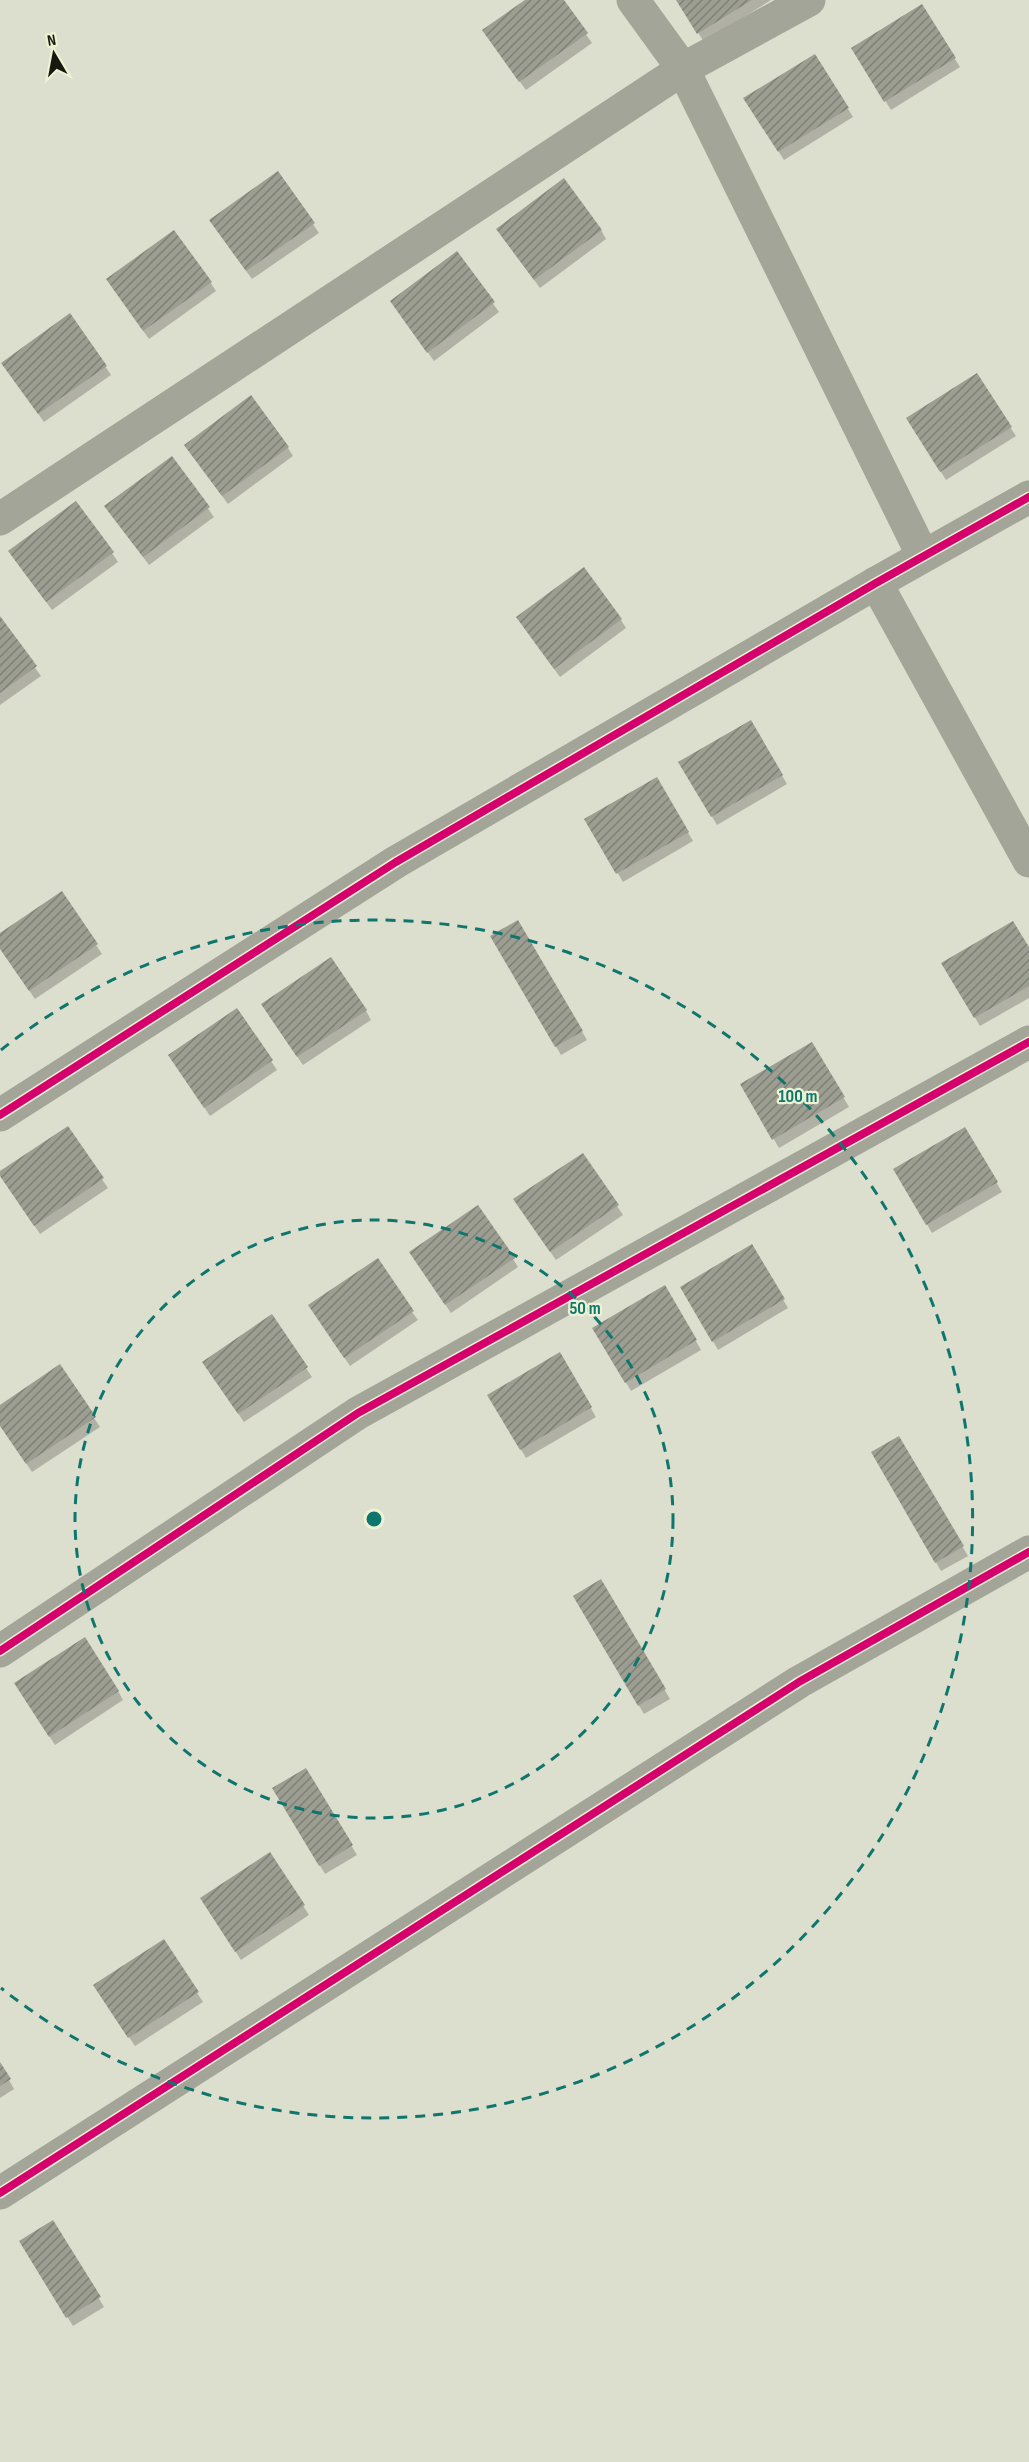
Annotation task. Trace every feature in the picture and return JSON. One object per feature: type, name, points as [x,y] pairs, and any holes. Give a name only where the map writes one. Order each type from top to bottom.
[{"type":"street","points":[[633,0],[683,69],[923,556]]},
{"type":"street","points":[[0,519],[683,69],[808,0]]},
{"type":"street","points":[[0,1115],[396,862],[876,583],[1029,497]]},
{"type":"street","points":[[876,583],[1029,861]]},
{"type":"street","points":[[0,1651],[358,1413],[1029,1042]]},
{"type":"street","points":[[0,2193],[799,1682],[1029,1552]]},
{"type":"building","points":[[525,0],[564,0],[588,33],[519,82],[482,30]]},
{"type":"building","points":[[676,0],[752,0],[697,34]]},
{"type":"building","points":[[922,4],[956,58],[884,102],[851,48]]},
{"type":"building","points":[[815,54],[849,108],[778,152],[743,98]]},
{"type":"building","points":[[278,171],[315,223],[246,271],[209,220]]},
{"type":"building","points":[[564,178],[602,230],[534,280],[496,229]]},
{"type":"building","points":[[174,230],[212,282],[143,331],[106,279]]},
{"type":"building","points":[[457,251],[495,302],[427,353],[390,301]]},
{"type":"building","points":[[70,313],[107,366],[38,414],[1,363]]},
{"type":"building","points":[[977,373],[1012,427],[940,472],[906,418]]},
{"type":"building","points":[[251,395],[289,447],[222,496],[184,445]]},
{"type":"building","points":[[172,456],[210,507],[143,557],[104,506]]},
{"type":"building","points":[[76,501],[114,552],[46,602],[8,551]]},
{"type":"building","points":[[584,567],[622,619],[554,669],[516,617]]},
{"type":"building","points":[[0,616],[37,666],[0,693]]},
{"type":"building","points":[[751,720],[783,775],[711,817],[678,762]]},
{"type":"building","points":[[657,777],[689,832],[616,874],[584,819]]},
{"type":"building","points":[[62,891],[98,944],[29,991],[0,949],[0,933]]},
{"type":"building","points":[[518,920],[583,1031],[555,1047],[490,936]]},
{"type":"building","points":[[1013,921],[1029,947],[1029,986],[974,1018],[941,963]]},
{"type":"building","points":[[331,957],[367,1010],[297,1057],[261,1004]]},
{"type":"building","points":[[237,1008],[273,1060],[204,1108],[168,1055]]},
{"type":"building","points":[[812,1042],[845,1097],[772,1140],[740,1084]]},
{"type":"building","points":[[68,1126],[104,1178],[34,1226],[0,1176],[0,1171]]},
{"type":"building","points":[[965,1127],[998,1182],[926,1225],[893,1169]]},
{"type":"building","points":[[583,1153],[619,1205],[550,1252],[513,1199]]},
{"type":"building","points":[[478,1205],[515,1258],[445,1305],[409,1252]]},
{"type":"building","points":[[752,1244],[785,1299],[712,1342],[680,1287]]},
{"type":"building","points":[[378,1258],[414,1311],[344,1358],[308,1305]]},
{"type":"building","points":[[665,1285],[697,1340],[625,1383],[592,1328]]},
{"type":"building","points":[[272,1314],[308,1367],[238,1414],[202,1362]]},
{"type":"building","points":[[560,1352],[592,1407],[520,1450],[487,1395]]},
{"type":"building","points":[[60,1364],[96,1417],[26,1464],[0,1426],[0,1405]]},
{"type":"building","points":[[899,1436],[964,1546],[935,1563],[871,1452]]},
{"type":"building","points":[[601,1579],[666,1689],[638,1706],[573,1596]]},
{"type":"building","points":[[85,1637],[119,1691],[49,1737],[14,1683]]},
{"type":"building","points":[[306,1768],[353,1845],[319,1866],[272,1788]]},
{"type":"building","points":[[270,1852],[305,1905],[235,1952],[200,1898]]},
{"type":"building","points":[[164,1939],[199,1992],[128,2038],[93,1985]]},
{"type":"building","points":[[0,2062],[11,2079],[0,2086]]},
{"type":"building","points":[[53,2220],[101,2297],[66,2318],[19,2241]]},
{"type":"cycle path","points":[[0,1115],[396,862],[876,583],[1029,497]]},
{"type":"cycle path","points":[[0,1651],[358,1413],[1029,1042]]},
{"type":"cycle path","points":[[0,2193],[799,1682],[1029,1552]]}]
